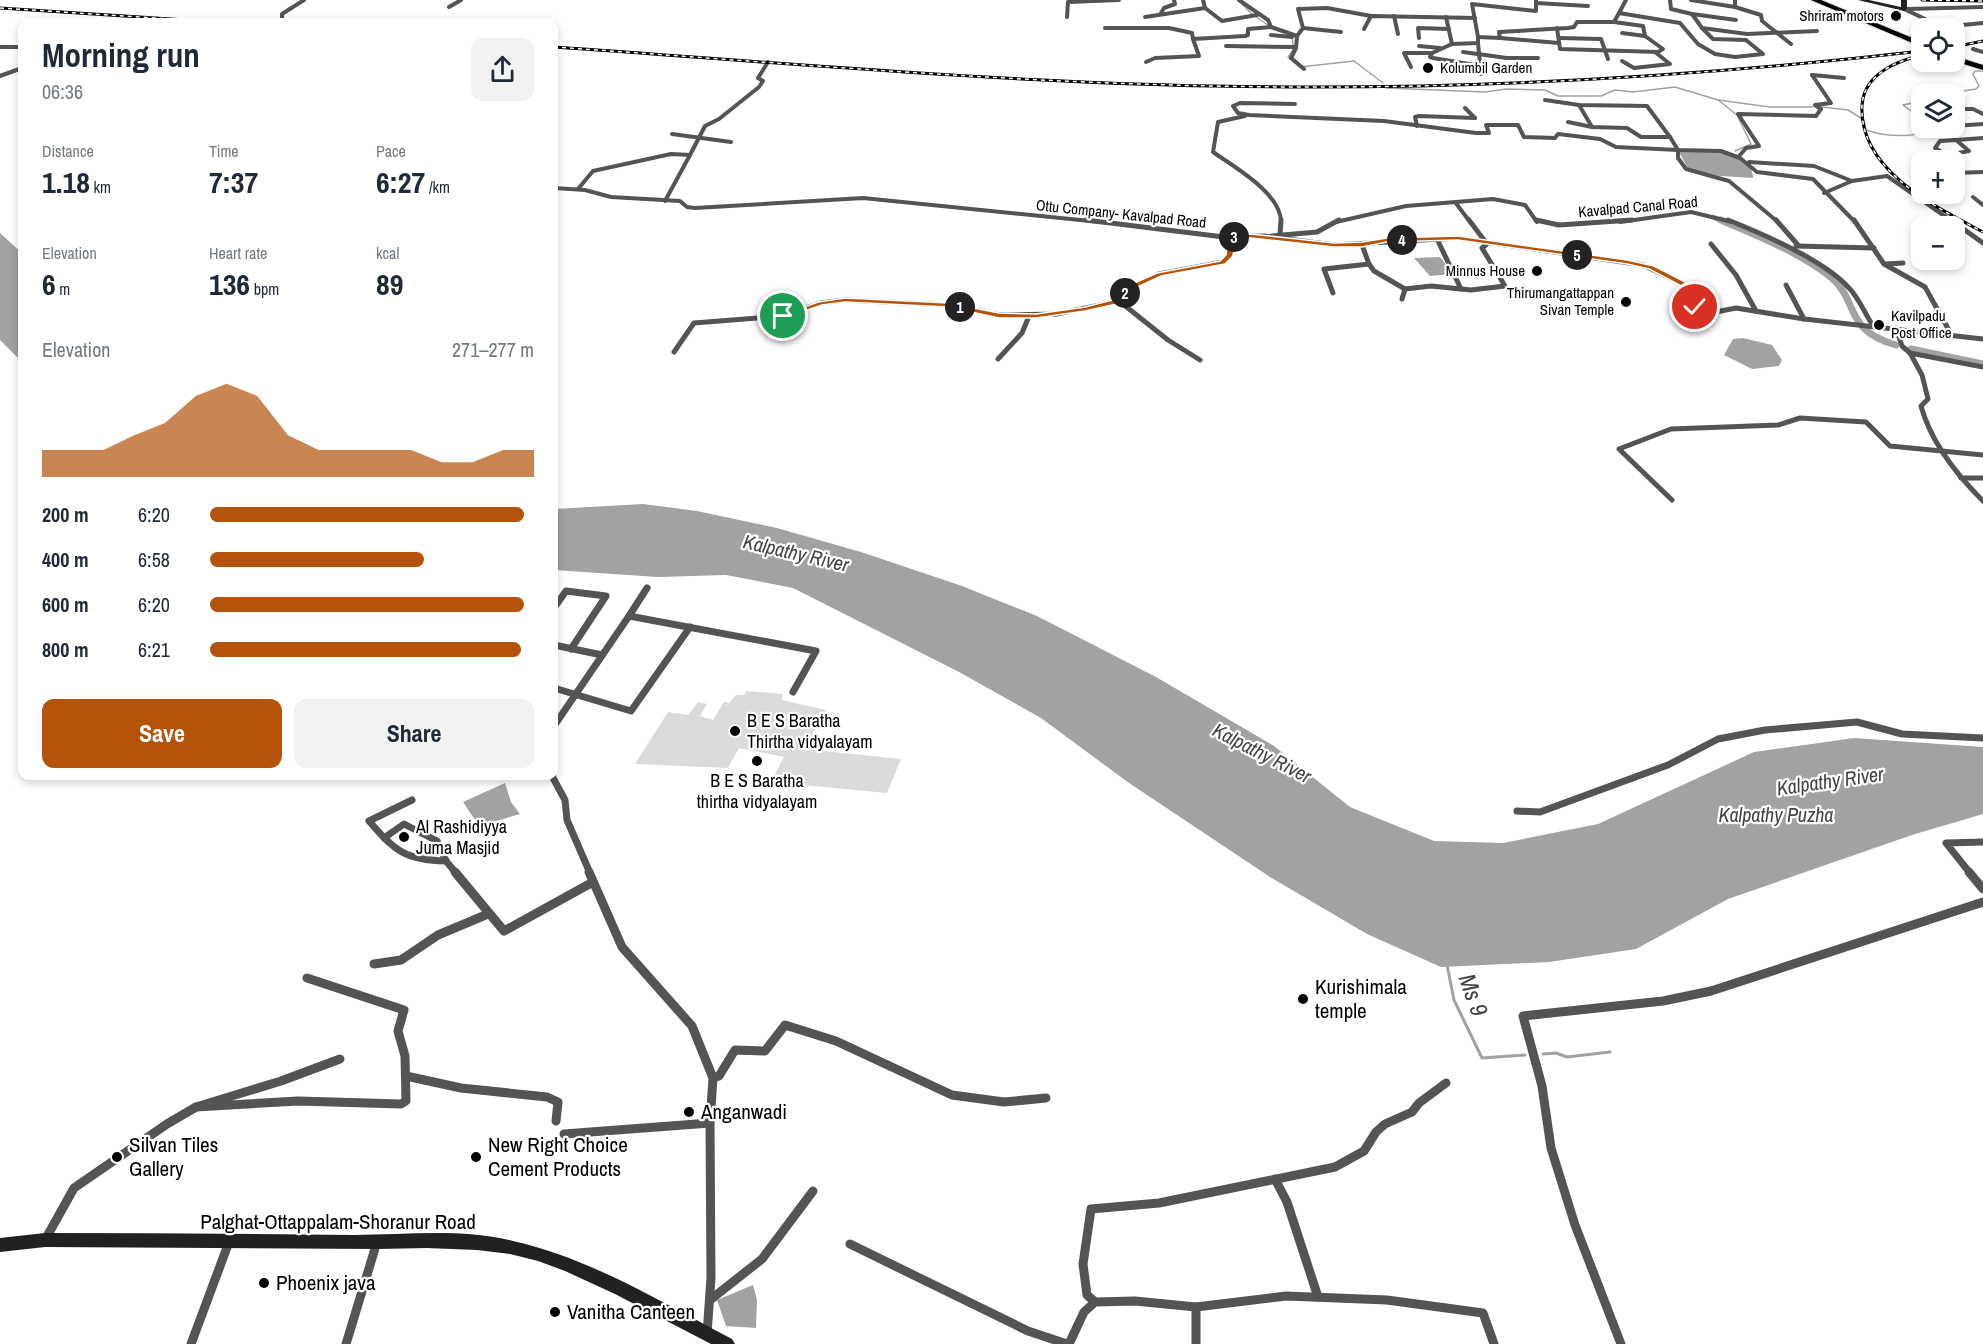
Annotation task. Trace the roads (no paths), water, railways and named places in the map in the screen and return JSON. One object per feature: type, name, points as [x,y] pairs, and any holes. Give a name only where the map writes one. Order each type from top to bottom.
[{"type":"highway","points":[[1815,0],[1911,40]]},
{"type":"highway","points":[[1820,0],[1841,10]]},
{"type":"highway","points":[[1965,62],[1983,68]]},
{"type":"main road","points":[[1861,0],[1902,9]]},
{"type":"main road","points":[[1898,0],[1902,9]]},
{"type":"main road","points":[[1902,9],[1904,0]]},
{"type":"main road","name":"Palghat-Ottappalam-Shoranur Road","points":[[0,1245],[45,1240],[476,1242],[512,1248],[551,1259],[592,1276],[727,1344]]},
{"type":"street","points":[[282,18],[282,14],[304,0]]},
{"type":"street","points":[[449,8],[461,0]]},
{"type":"street","points":[[1067,17],[1068,2],[1119,0]]},
{"type":"street","points":[[1161,13],[1164,8],[1175,4],[1174,0]]},
{"type":"street","points":[[1203,0],[1205,8],[1227,25]]},
{"type":"street","points":[[1239,0],[1257,15],[1268,20],[1271,27]]},
{"type":"street","points":[[1300,0],[1298,9],[1303,28],[1297,37],[1291,58],[1302,68]]},
{"type":"street","points":[[1488,0],[1490,6]]},
{"type":"street","points":[[1614,22],[1624,0]]},
{"type":"street","points":[[1670,0],[1671,9],[1736,20]]},
{"type":"street","points":[[1691,0],[1735,7],[1761,15],[1762,21],[1791,44]]},
{"type":"street","points":[[1735,0],[1735,7]]},
{"type":"street","points":[[1481,74],[1481,55],[1472,4],[1536,11],[1536,2],[1588,6]]},
{"type":"street","points":[[1902,9],[1983,7]]},
{"type":"street","points":[[1145,17],[1205,8]]},
{"type":"street","points":[[1298,9],[1327,8],[1371,16],[1475,18]]},
{"type":"street","points":[[1902,9],[1942,27],[1983,23]]},
{"type":"street","points":[[1717,18],[1719,12]]},
{"type":"street","points":[[1619,14],[1680,23],[1694,41],[1717,57],[1763,54],[1746,40],[1713,39],[1692,14]]},
{"type":"street","points":[[1222,21],[1257,15]]},
{"type":"street","points":[[1364,29],[1371,16]]},
{"type":"street","points":[[1394,16],[1398,34]]},
{"type":"street","points":[[1446,17],[1452,44]]},
{"type":"street","points":[[1169,22],[1164,24],[1169,28]]},
{"type":"street","points":[[1500,38],[1499,32],[1574,27],[1577,22],[1614,22],[1642,26],[1645,36]]},
{"type":"street","points":[[1193,39],[1245,36],[1248,35],[1248,29],[1271,27],[1297,37]]},
{"type":"street","points":[[1105,28],[1169,28],[1192,33],[1199,56],[1155,58],[1146,62]]},
{"type":"street","points":[[1303,28],[1341,32]]},
{"type":"street","points":[[1419,38],[1418,28],[1449,29]]},
{"type":"street","points":[[1557,28],[1560,49],[1655,52],[1663,49],[1645,36],[1622,33]]},
{"type":"street","points":[[1702,28],[1747,34],[1817,31]]},
{"type":"street","points":[[1271,35],[1297,37]]},
{"type":"street","points":[[1478,37],[1601,39],[1608,59]]},
{"type":"street","points":[[1412,67],[1404,53],[1432,53],[1452,44],[1478,43]]},
{"type":"street","points":[[1226,46],[1296,47]]},
{"type":"street","points":[[1419,46],[1443,48]]},
{"type":"street","points":[[0,47],[18,47]]},
{"type":"street","points":[[1973,49],[1983,52]]},
{"type":"street","points":[[1463,51],[1481,55],[1538,58]]},
{"type":"street","points":[[1622,61],[1634,68],[1670,64],[1655,52]]},
{"type":"street","points":[[1432,53],[1430,57],[1433,58],[1481,66]]},
{"type":"street","points":[[665,201],[705,126],[759,87],[763,81],[758,78],[759,72],[768,62]]},
{"type":"street","points":[[0,76],[18,69]]},
{"type":"street","points":[[1740,155],[1746,148],[1759,146],[1738,114],[1816,116],[1821,109],[1815,105],[1831,102],[1812,75],[1844,78]]},
{"type":"street","points":[[1545,100],[1579,105],[1647,106],[1671,137],[1678,150],[1678,158],[1686,169],[1729,181],[1769,212],[1798,246]]},
{"type":"street","points":[[1295,104],[1240,103],[1233,106],[1238,113],[1249,115],[1345,118],[1476,133],[1489,133],[1486,125],[1518,125],[1524,137],[1555,138],[1558,134],[1600,139],[1616,147],[1714,149],[1740,155],[1757,172],[1766,175],[1813,179],[1824,193],[1852,217],[1884,264],[1925,287],[1951,334]]},
{"type":"street","points":[[1579,105],[1592,127]]},
{"type":"street","points":[[1417,126],[1415,117],[1419,116],[1475,118],[1464,108]]},
{"type":"street","points":[[1965,108],[1973,108],[1983,114]]},
{"type":"street","points":[[1249,115],[1218,122],[1217,144],[1213,153],[1236,168],[1271,200],[1280,214],[1280,234]]},
{"type":"street","points":[[1568,122],[1592,127],[1627,128],[1641,137],[1671,137]]},
{"type":"street","points":[[1965,125],[1983,124]]},
{"type":"street","points":[[672,134],[731,142]]},
{"type":"street","points":[[1938,150],[1935,148],[1940,141],[1983,138]]},
{"type":"street","points":[[1955,139],[1969,152],[1965,153]]},
{"type":"street","points":[[578,189],[593,171],[671,154],[690,155]]},
{"type":"street","points":[[1749,162],[1815,165],[1852,181]]},
{"type":"street","points":[[1965,173],[1983,172]]},
{"type":"street","points":[[1824,193],[1852,181],[1887,176],[1983,243]]},
{"type":"street","name":"Ottu Company- Kavalpad Road","points":[[558,188],[578,189],[611,197],[680,201],[687,207],[695,208],[863,198],[1232,237],[1270,237],[1334,245],[1362,244],[1372,240],[1470,239],[1487,244],[1643,266],[1693,288],[1691,304],[1711,313],[1736,309],[1983,339]]},
{"type":"street","points":[[1973,197],[1983,205]]},
{"type":"street","name":"Kavalpad Canal Road","points":[[1270,237],[1280,234],[1317,232],[1341,219],[1384,209],[1493,199],[1516,201],[1525,205],[1537,222],[1547,225],[1601,225],[1704,212],[1787,247],[1820,265],[1846,284],[1874,327]]},
{"type":"street","points":[[1362,244],[1368,264],[1374,271],[1405,289],[1431,286],[1461,289],[1505,286],[1492,262],[1484,253],[1482,248],[1487,244],[1455,202]]},
{"type":"street","points":[[674,352],[682,343],[688,326],[694,323],[783,316],[835,300],[948,305],[999,315],[1029,316],[1066,312],[1119,301],[1132,287],[1160,274],[1223,262],[1230,256],[1232,237]]},
{"type":"street","points":[[1437,239],[1461,289]]},
{"type":"street","points":[[1711,244],[1734,271],[1756,311]]},
{"type":"street","points":[[1787,247],[1874,248]]},
{"type":"street","points":[[1884,264],[1903,263]]},
{"type":"street","points":[[1333,293],[1324,268],[1368,264]]},
{"type":"street","points":[[1786,285],[1804,319]]},
{"type":"street","points":[[1402,299],[1405,289]]},
{"type":"street","points":[[1119,301],[1166,337],[1178,350],[1200,360]]},
{"type":"street","points":[[998,359],[1022,333],[1029,316]]},
{"type":"street","points":[[1896,328],[1902,346],[1910,353],[1920,369],[1927,391],[1928,399],[1921,406],[1923,418],[1961,478],[1983,501]]},
{"type":"street","points":[[1910,353],[1983,367]]},
{"type":"street","points":[[1672,500],[1619,449],[1671,429],[1778,425],[1807,418],[1866,422],[1890,446],[1983,455]]},
{"type":"street","points":[[1961,478],[1983,478]]},
{"type":"street","points":[[558,720],[647,588]]},
{"type":"street","points":[[558,602],[566,591],[606,596],[571,649]]},
{"type":"street","points":[[629,616],[816,651],[793,692]]},
{"type":"street","points":[[558,689],[632,711],[690,627]]},
{"type":"street","points":[[558,646],[602,655]]},
{"type":"street","points":[[1517,811],[1540,812],[1580,799],[1668,765],[1718,739],[1765,730],[1857,722],[1869,728],[1930,736],[1983,738]]},
{"type":"street","points":[[554,780],[565,800],[567,820],[622,947],[692,1026],[713,1078],[710,1123],[710,1300],[707,1334]]},
{"type":"street","points":[[412,800],[369,821],[398,852],[414,861],[446,861]]},
{"type":"street","points":[[384,838],[404,824],[414,827],[437,841],[446,861],[504,931],[594,882]]},
{"type":"street","points":[[1983,842],[1946,843],[1983,889]]},
{"type":"street","points":[[1621,1344],[1575,1225],[1551,1148],[1542,1086],[1524,1016],[1663,1001],[1711,991],[1983,902]]},
{"type":"street","points":[[374,964],[401,960],[438,935],[488,914]]},
{"type":"street","points":[[196,1107],[298,1101],[401,1104],[406,1101],[405,1056],[398,1031],[404,1010],[307,978]]},
{"type":"street","points":[[713,1078],[719,1076],[735,1050],[739,1048],[760,1052],[765,1050],[785,1025],[836,1041],[952,1095],[1004,1102],[1046,1098]]},
{"type":"street","points":[[45,1240],[74,1188],[196,1107],[251,1088],[281,1081],[340,1059]]},
{"type":"street","points":[[406,1076],[461,1088],[547,1097],[558,1102],[556,1120]]},
{"type":"street","points":[[1095,1302],[1087,1295],[1083,1264],[1091,1209],[1159,1203],[1335,1167],[1364,1151],[1376,1132],[1385,1124],[1412,1112],[1419,1103],[1446,1083]]},
{"type":"street","points":[[564,1134],[710,1123]]},
{"type":"street","points":[[1275,1179],[1287,1202],[1318,1298]]},
{"type":"street","points":[[710,1300],[762,1259],[813,1191]]},
{"type":"street","points":[[191,1344],[229,1242]]},
{"type":"street","points":[[346,1344],[377,1242]]},
{"type":"street","points":[[849,1244],[1029,1331],[1068,1344],[1084,1312],[1095,1302],[1135,1301],[1197,1307],[1286,1296],[1387,1300],[1483,1313],[1494,1344]]},
{"type":"street","points":[[1196,1344],[1197,1307]]},
{"type":"water","points":[[1711,151],[1735,156],[1751,168],[1753,178],[1720,176],[1688,169],[1679,152]]},
{"type":"water","points":[[0,233],[18,249],[18,358],[0,340]]},
{"type":"water","points":[[1440,257],[1453,274],[1430,276],[1414,258]]},
{"type":"water","points":[[1743,338],[1772,345],[1782,360],[1779,366],[1752,369],[1724,355],[1733,339]]},
{"type":"water","name":"Kalpathy Puzha","points":[[643,504],[697,511],[777,528],[861,552],[962,586],[1037,616],[1156,677],[1274,746],[1350,807],[1434,841],[1503,843],[1598,824],[1754,752],[1854,738],[1983,747],[1983,814],[1912,835],[1728,899],[1636,949],[1549,962],[1441,967],[1367,934],[1270,877],[1129,783],[1041,718],[959,672],[793,588],[726,575],[658,577],[558,570],[558,509]]},
{"type":"water","points":[[505,783],[511,802],[520,814],[479,826],[463,802]]},
{"type":"water","points":[[753,1285],[757,1300],[756,1328],[726,1326],[717,1300]]},
{"type":"waterway","points":[[1242,4],[1253,15]]},
{"type":"waterway","points":[[1255,16],[1269,26]]},
{"type":"waterway","points":[[1292,37],[1293,45]]},
{"type":"waterway","points":[[1294,48],[1288,57],[1300,67],[1354,61],[1383,83]]},
{"type":"waterway","points":[[1965,91],[1976,89],[1979,86],[1973,74],[1975,71],[1983,71]]},
{"type":"waterway","points":[[1386,88],[1485,92],[1506,89],[1545,90],[1558,96],[1601,96],[1615,90],[1633,92],[1675,87],[1718,100]]},
{"type":"waterway","points":[[1718,100],[1770,107],[1813,107]]},
{"type":"waterway","points":[[1718,100],[1737,115],[1751,144],[1735,151]]},
{"type":"waterway","points":[[1911,103],[1903,105],[1911,111]]},
{"type":"waterway","points":[[1822,107],[1848,110],[1864,120],[1866,130],[1897,136],[1911,134]]},
{"type":"waterway","points":[[1713,217],[1724,222]]},
{"type":"waterway","points":[[1721,220],[1776,244],[1816,266],[1838,285],[1859,322],[1867,331],[1896,345]]},
{"type":"waterway","points":[[1911,349],[1983,364]]},
{"type":"waterway","name":"Ms 9","points":[[1447,965],[1454,1000],[1482,1058],[1525,1055]]},
{"type":"waterway","name":"Ms 9","points":[[1543,1054],[1556,1053],[1567,1057],[1610,1052]]},
{"type":"railway","points":[[1922,0],[1983,1]]},
{"type":"railway","points":[[0,8],[155,18]]},
{"type":"railway","points":[[1965,45],[1983,41]]},
{"type":"railway","points":[[558,47],[884,71],[1049,80],[1303,87],[1480,84],[1657,75],[1746,69],[1911,52]]},
{"type":"railway","points":[[1911,58],[1878,74],[1867,88],[1862,106],[1864,129],[1873,149],[1886,167],[1903,183],[1922,198],[1983,232]]},
{"type":"place","name":"Shriram motors","points":[[1896,16]]},
{"type":"place","name":"Kolumbil Garden","points":[[1428,68]]},
{"type":"place","name":"Minnus House","points":[[1537,271]]},
{"type":"place","name":"Thirumangattappan Sivan Temple","points":[[1626,302]]},
{"type":"place","name":"Kavilpadu Post Office","points":[[1879,325]]},
{"type":"place","name":"B E S Baratha Thirtha vidyalayam","points":[[735,731]]},
{"type":"place","name":"B E S Baratha thirtha vidyalayam","points":[[757,761]]},
{"type":"place","name":"Al Rashidiyya Juma Masjid","points":[[404,837]]},
{"type":"place","name":"Kurishimala temple","points":[[1303,999]]},
{"type":"place","name":"Anganwadi","points":[[689,1112]]},
{"type":"place","name":"Silvan Tiles Gallery","points":[[117,1157]]},
{"type":"place","name":"New Right Choice Cement Products","points":[[476,1157]]},
{"type":"place","name":"Phoenix java","points":[[264,1283]]},
{"type":"place","name":"Vanitha Canteen","points":[[555,1312]]},
{"type":"water label","name":"Kalpathy River","points":[[796,553]]},
{"type":"water label","name":"Kalpathy River","points":[[1262,753]]},
{"type":"water label","name":"Kalpathy River","points":[[1830,781]]}]
